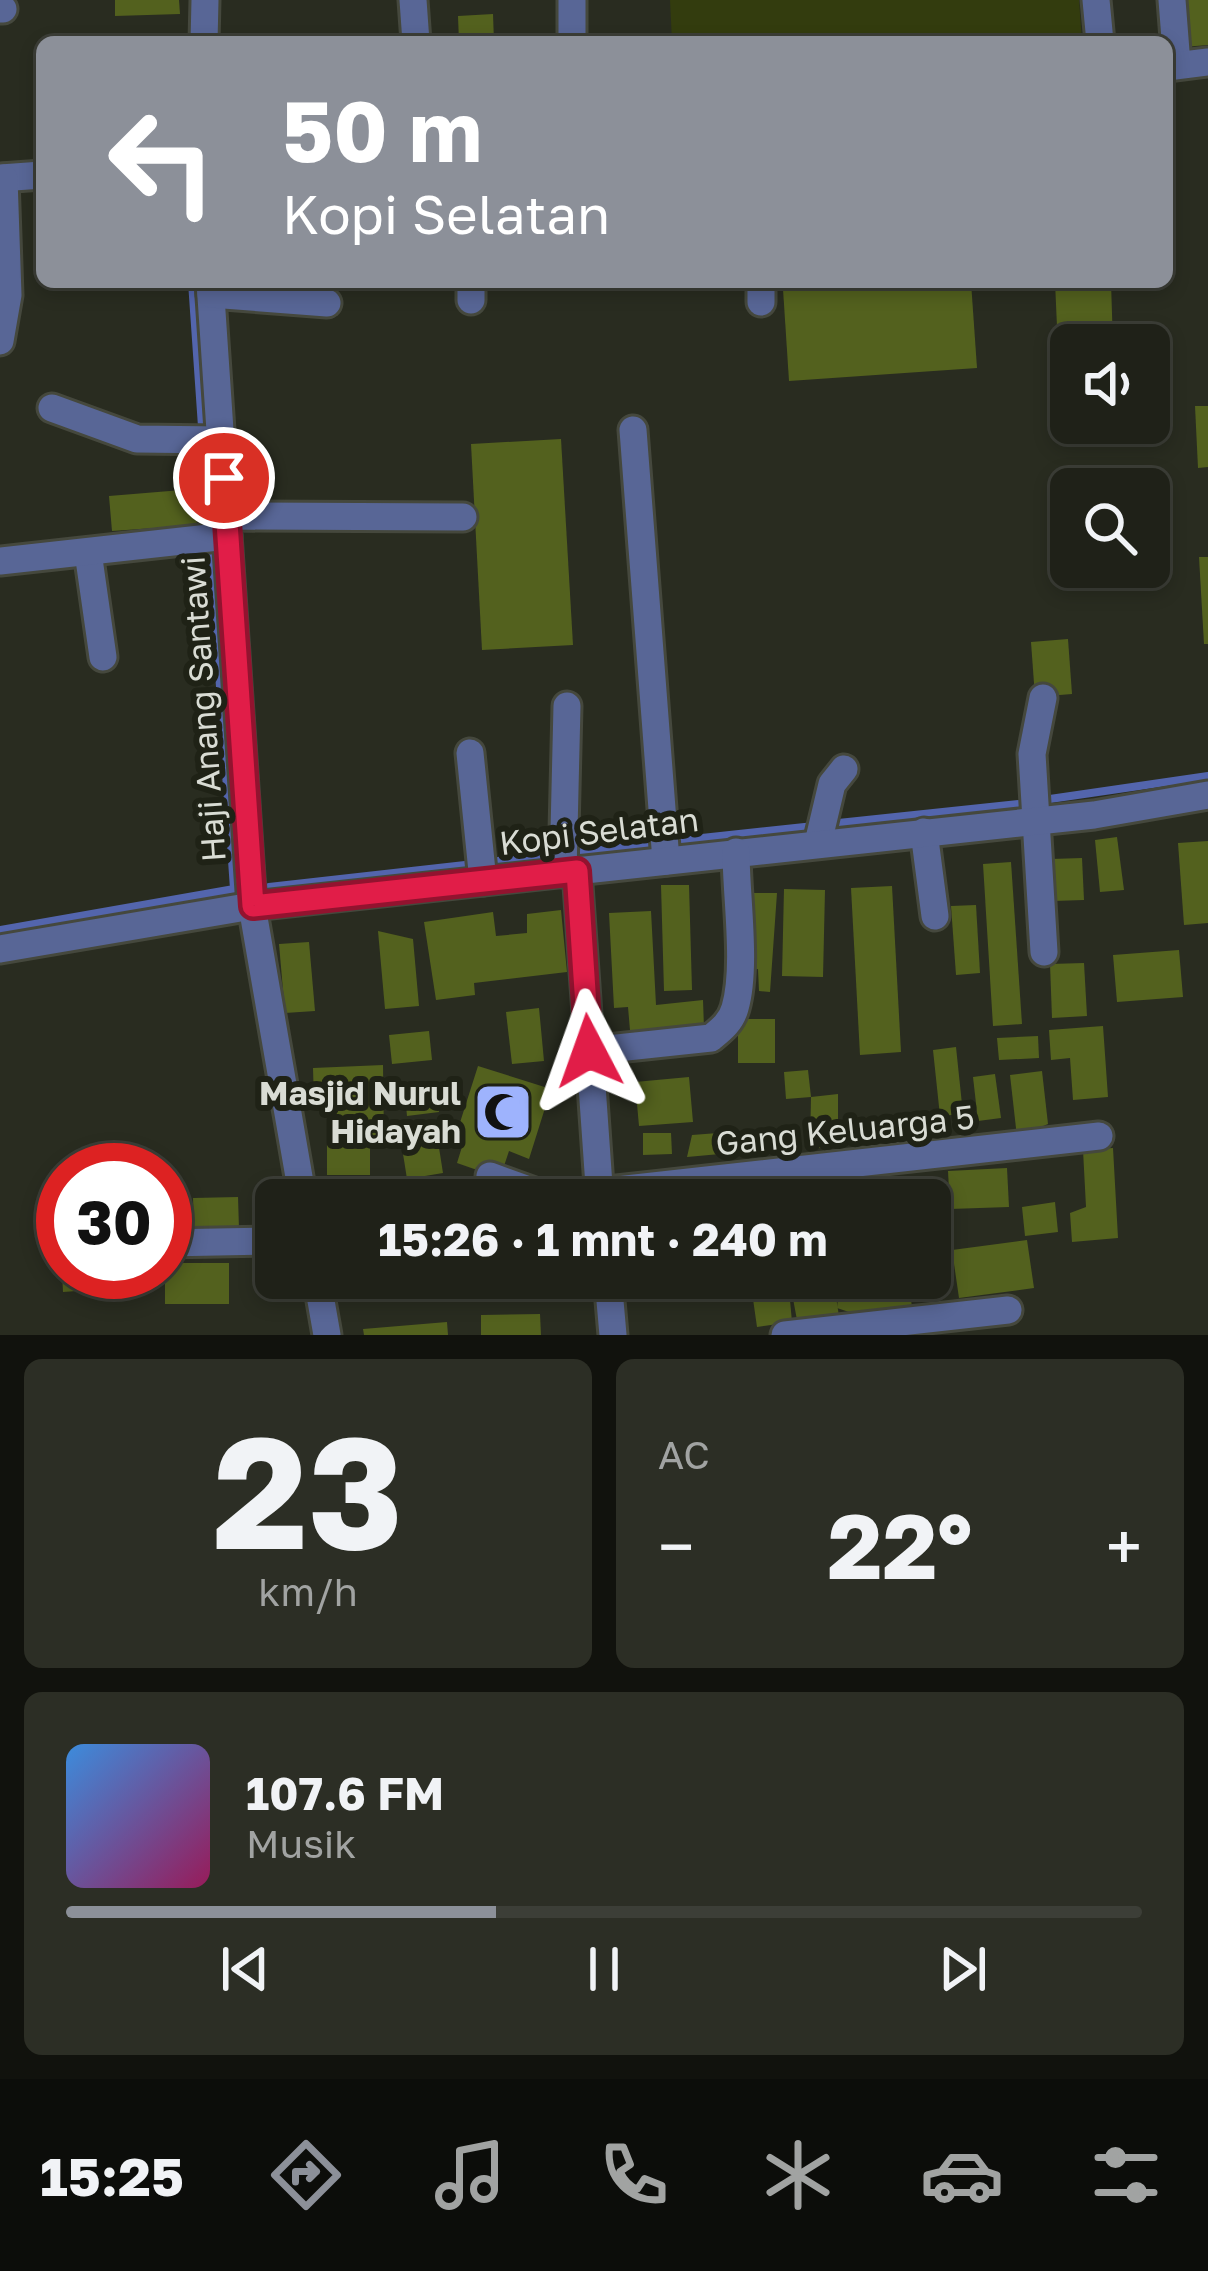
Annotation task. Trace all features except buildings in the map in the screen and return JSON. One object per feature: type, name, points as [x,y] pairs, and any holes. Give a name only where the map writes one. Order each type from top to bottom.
[{"type":"street","points":[[204,36],[205,0]]},
{"type":"street","points":[[413,0],[416,36]]},
{"type":"street","points":[[572,0],[572,36]]},
{"type":"street","points":[[1096,0],[1099,36]]},
{"type":"street","points":[[1172,0],[1172,36]]},
{"type":"street","points":[[1173,66],[1208,62]]},
{"type":"street","points":[[0,341],[8,295],[2,178],[36,175]]},
{"type":"street","points":[[210,288],[327,303]]},
{"type":"street","name":"Haji Anang Santawi","points":[[210,288],[221,440],[217,532],[253,906],[299,1179]]},
{"type":"street","points":[[52,407],[137,439],[221,440]]},
{"type":"street","points":[[634,430],[664,843]]},
{"type":"street","points":[[0,561],[217,532],[463,517]]},
{"type":"street","points":[[88,551],[103,657]]},
{"type":"street","points":[[1043,698],[1031,754],[1044,952]]},
{"type":"street","points":[[567,706],[570,872],[589,1051],[593,1179]]},
{"type":"street","points":[[470,753],[483,881]]},
{"type":"street","points":[[818,843],[832,784],[844,769]]},
{"type":"street","name":"Kopi Selatan","points":[[0,949],[253,906],[570,872],[664,843],[736,852],[1033,821],[1208,795]]},
{"type":"street","points":[[924,832],[935,916]]},
{"type":"street","points":[[589,1051],[711,1038],[727,1025],[738,982],[736,852]]},
{"type":"street","name":"Gang Keluarga 5","points":[[742,1179],[1099,1136]]},
{"type":"street","name":"Gang Keluarga 5","points":[[490,1176],[498,1179]]},
{"type":"street","points":[[192,1242],[255,1241]]},
{"type":"street","points":[[321,1299],[327,1335]]},
{"type":"street","points":[[610,1299],[614,1335]]},
{"type":"street","points":[[785,1335],[1008,1310]]},
{"type":"green space","points":[[670,0],[1079,0],[1082,36],[672,36]]},
{"type":"waterway","points":[[0,930],[234,889],[192,288]]},
{"type":"waterway","points":[[1043,800],[1208,776]]},
{"type":"waterway","points":[[829,824],[1028,803]]},
{"type":"waterway","points":[[572,852],[814,826]]},
{"type":"waterway","points":[[489,862],[557,854]]},
{"type":"waterway","points":[[269,887],[474,864]]},
{"type":"place","name":"Masjid Nurul Hidayah","points":[[503,1112]]},
{"type":"route","points":[[224,478],[253,906],[577,871],[589,1051]]}]
